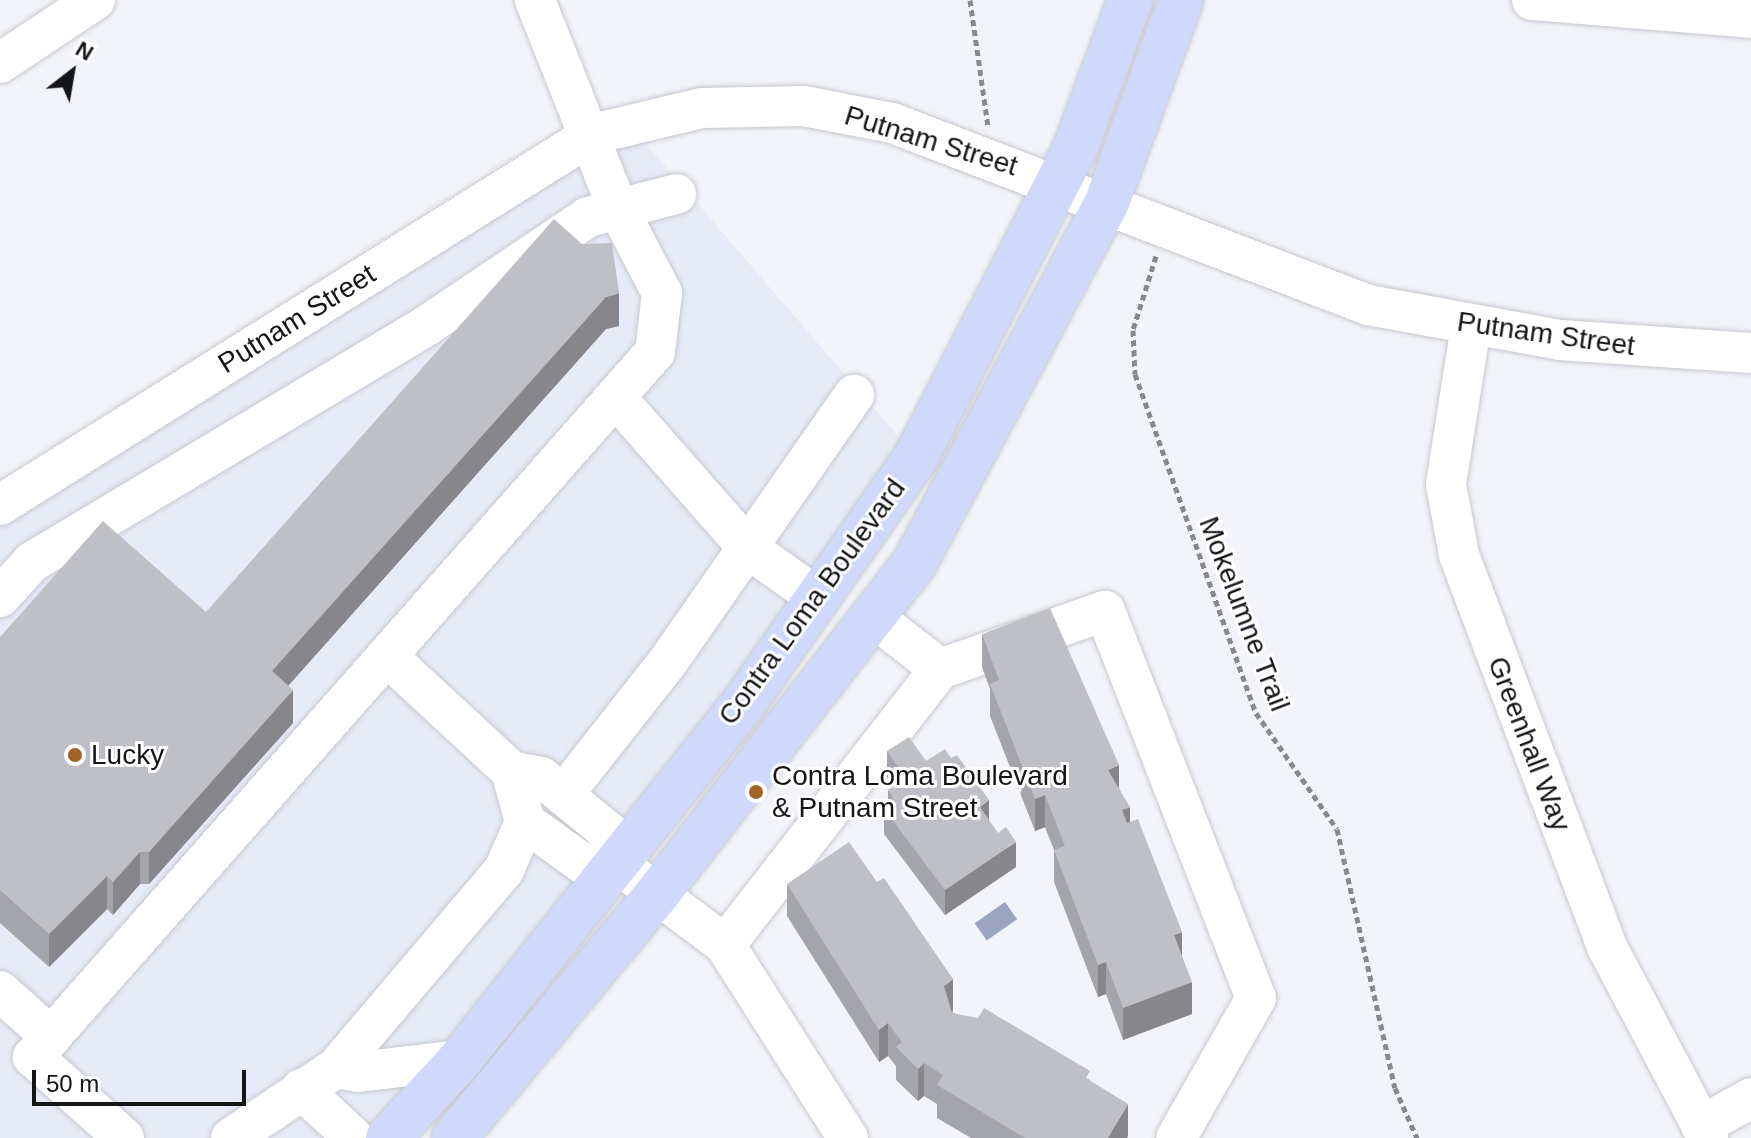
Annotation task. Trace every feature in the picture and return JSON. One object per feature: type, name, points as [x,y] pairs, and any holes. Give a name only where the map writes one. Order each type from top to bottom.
[{"type":"main road","name":"Contra Loma Boulevard","points":[[388,1138],[460,1060],[615,862],[818,598],[916,457],[1059,181],[1130,0]]},
{"type":"main road","name":"Contra Loma Boulevard","points":[[454,1138],[657,894],[915,562],[973,462],[1107,202],[1181,0]]},
{"type":"street","points":[[0,63],[95,0]]},
{"type":"street","points":[[124,1138],[33,1057],[618,400],[655,352],[663,321],[662,293],[618,209],[593,134],[535,0]]},
{"type":"street","points":[[1532,0],[1751,18]]},
{"type":"street","name":"Putnam Street","points":[[0,505],[593,134],[702,108],[804,106],[892,123],[1059,181],[1166,229],[1368,305],[1471,326],[1751,353]]},
{"type":"street","points":[[0,597],[32,562],[426,326],[588,217],[676,194]]},
{"type":"street","name":"Greenhall Way","points":[[1471,326],[1446,484],[1459,555],[1608,949],[1704,1132]]},
{"type":"street","points":[[563,795],[749,549],[854,395]]},
{"type":"street","points":[[618,400],[749,549],[818,598]]},
{"type":"street","points":[[725,945],[940,669],[1105,611],[1256,998],[1176,1138]]},
{"type":"street","points":[[872,616],[940,669]]},
{"type":"street","points":[[389,658],[511,771],[541,777],[611,834],[615,862]]},
{"type":"street","points":[[511,771],[525,822],[582,863],[615,862],[725,945],[848,1138]]},
{"type":"street","points":[[231,1138],[336,1068],[504,870],[525,822]]},
{"type":"street","points":[[0,991],[51,1037]]},
{"type":"street","points":[[336,1068],[358,1072],[460,1060]]},
{"type":"street","points":[[301,1089],[354,1138]]},
{"type":"street","points":[[1704,1132],[1751,1098]]},
{"type":"path","points":[[970,0],[989,117],[983,155]]},
{"type":"path","name":"Mokelumne Trail","points":[[1166,229],[1133,330],[1135,374],[1256,713],[1337,829],[1395,1088],[1417,1138]]},
{"type":"shaded area","points":[[628,123],[916,457],[387,1138],[0,1138],[0,505]]},
{"type":"water","points":[[1005,902],[1017,919],[987,940],[975,923]]},
{"type":"building","points":[[554,219],[582,244],[612,243],[619,293],[606,297],[272,671],[293,690],[149,852],[140,852],[113,882],[107,876],[49,934],[0,890],[0,637],[103,521],[206,612]]},
{"type":"building","points":[[1050,608],[1119,765],[1108,770],[1130,807],[1122,810],[1127,823],[1138,819],[1182,932],[1174,935],[1192,982],[1123,1008],[1106,962],[1098,965],[1054,850],[1065,846],[1045,795],[1035,799],[990,684],[999,680],[982,634]]},
{"type":"building","points":[[909,737],[926,761],[945,749],[951,758],[957,755],[989,800],[980,807],[998,833],[1006,827],[1016,842],[945,890],[884,809],[895,801],[888,790],[906,778],[887,751]]},
{"type":"building","points":[[849,842],[877,882],[884,878],[953,979],[944,986],[952,1013],[978,1018],[984,1008],[1090,1071],[1086,1078],[1128,1104],[1108,1138],[1025,1138],[937,1085],[943,1075],[924,1063],[918,1069],[896,1047],[902,1042],[888,1023],[879,1030],[787,884]]},
{"type":"place","name":"Lucky","points":[[75,755]]},
{"type":"place","name":"Contra Loma Boulevard & Putnam Street","points":[[756,792]]}]
